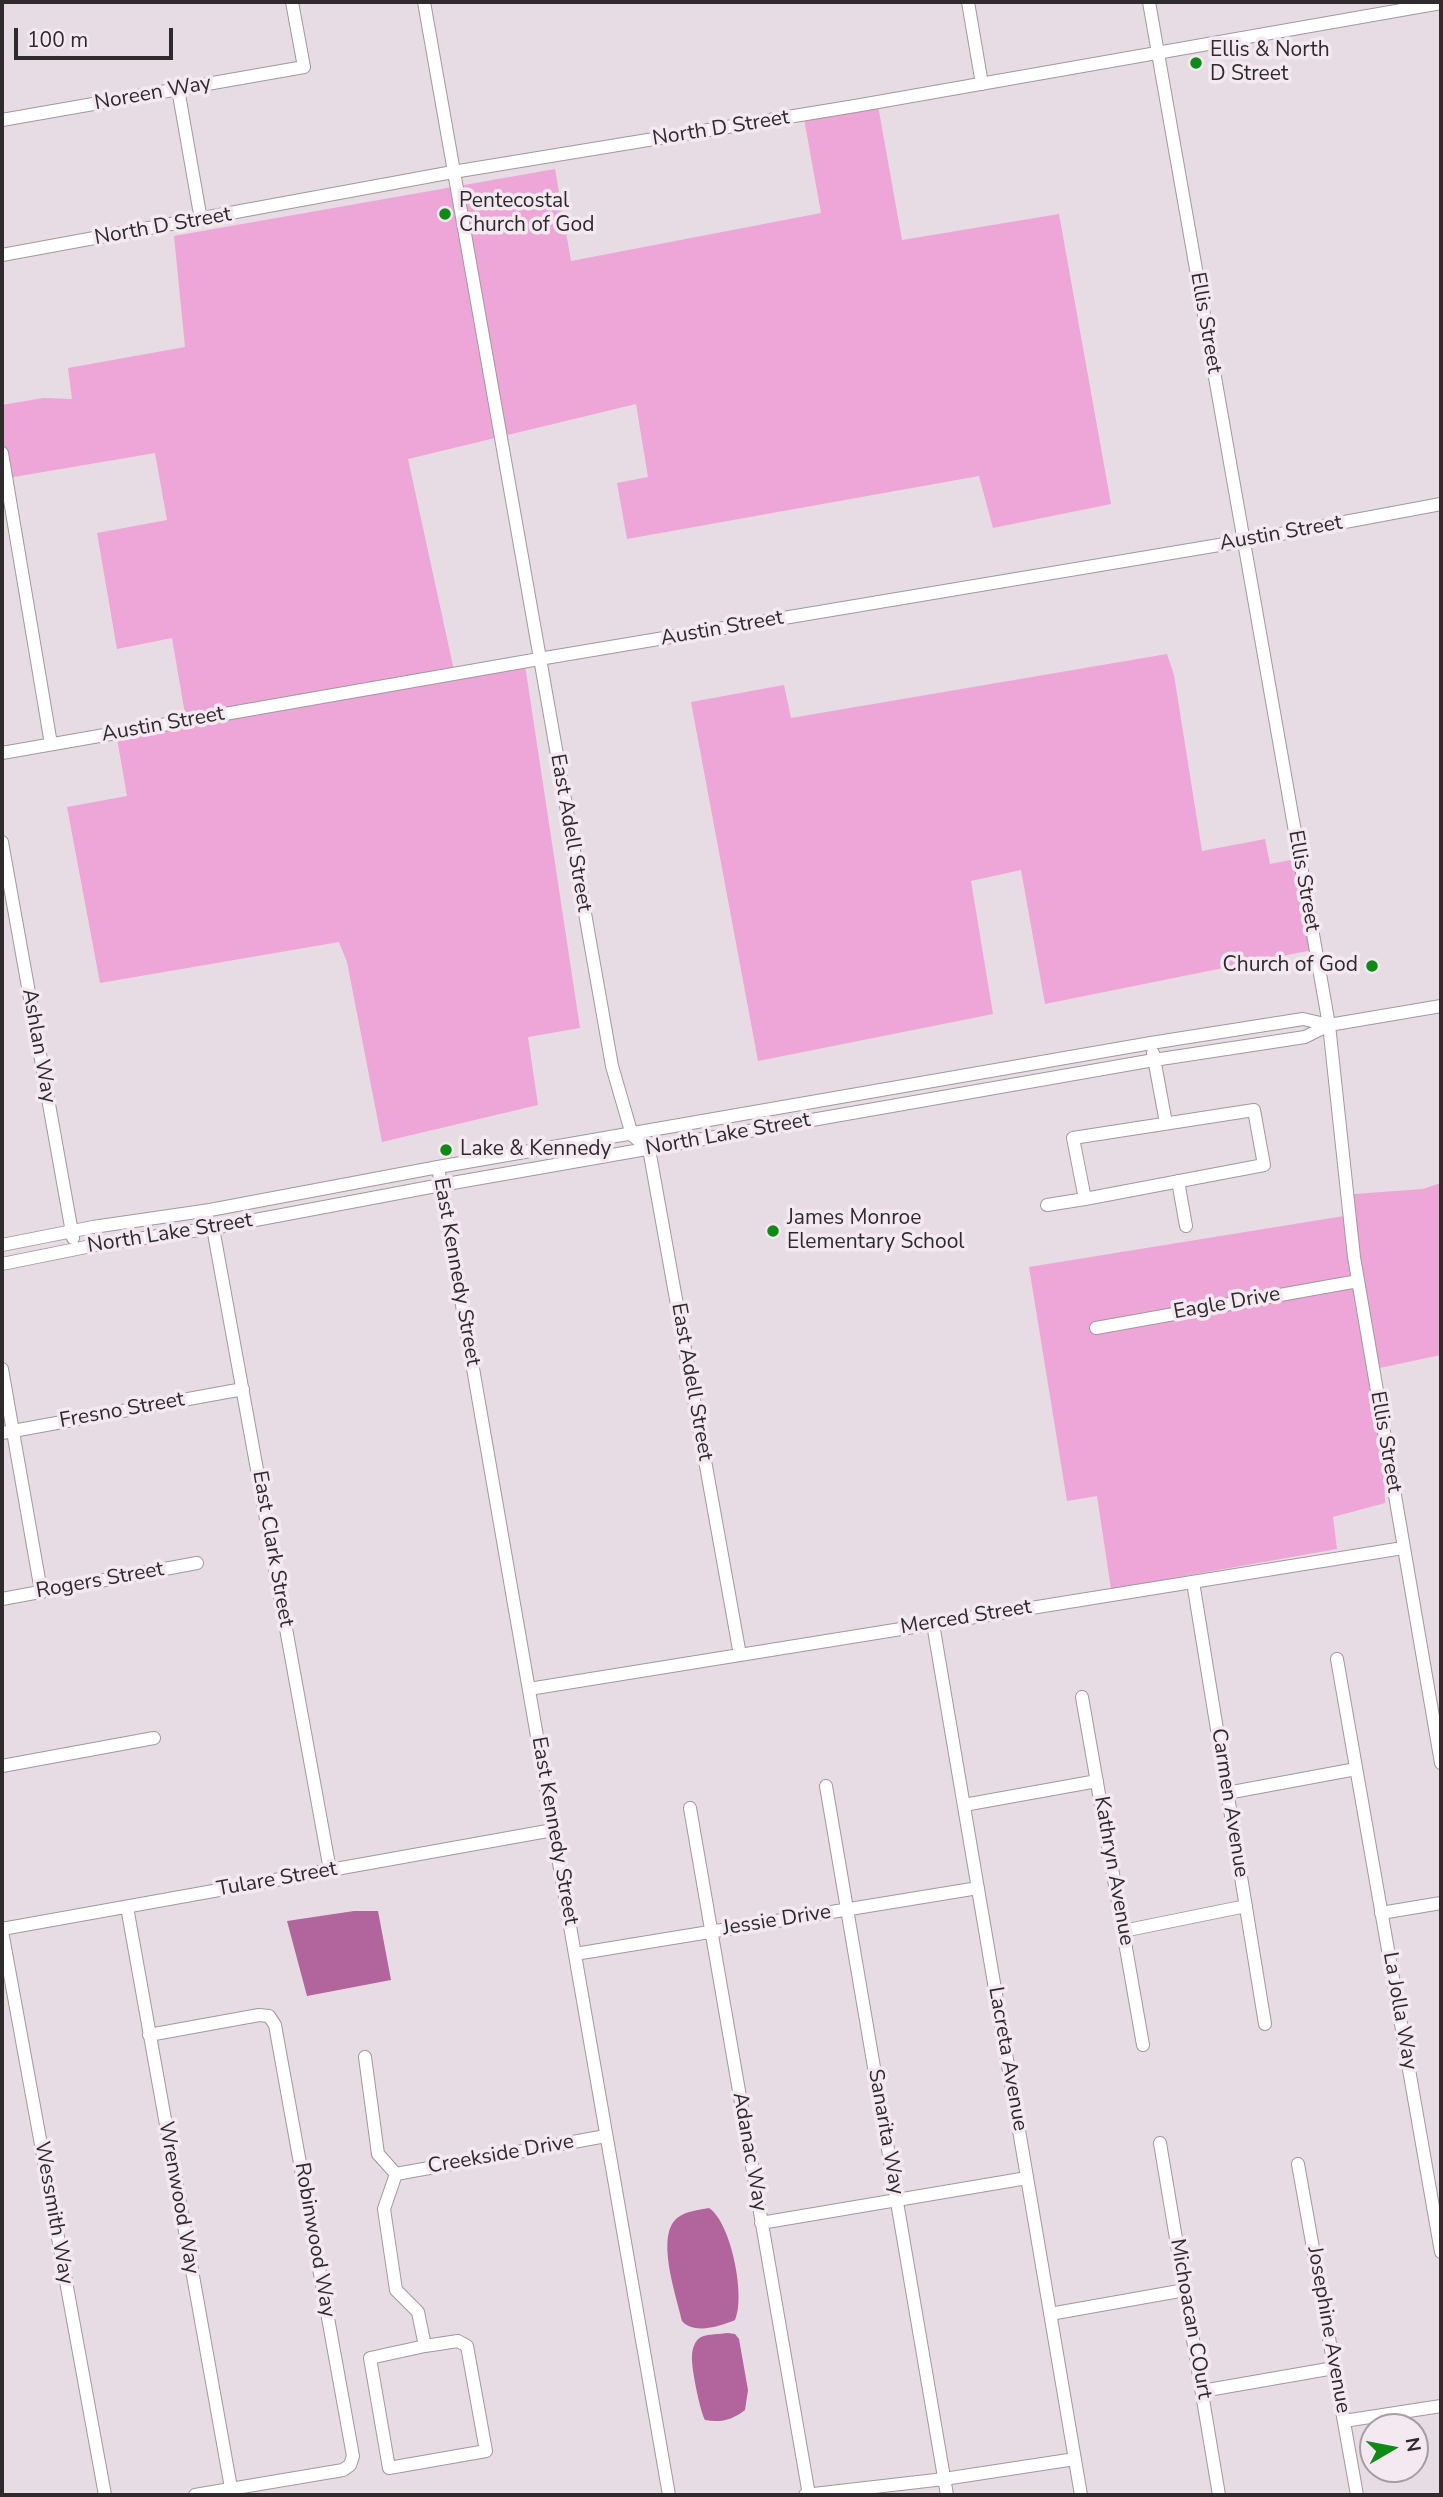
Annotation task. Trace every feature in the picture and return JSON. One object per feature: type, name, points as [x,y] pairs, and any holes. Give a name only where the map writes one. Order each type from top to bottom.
[{"type":"street","name":"Noreen Way","points":[[2,120],[304,67],[292,2]]},
{"type":"street","name":"East Adell Street","points":[[424,2],[612,1066],[632,1135]]},
{"type":"street","points":[[968,2],[982,84]]},
{"type":"street","name":"Ellis Street","points":[[1149,2],[1329,1025],[1358,1280],[1441,1763]]},
{"type":"street","name":"North D Street","points":[[2,255],[453,172],[982,84],[1441,3]]},
{"type":"street","points":[[178,89],[201,220]]},
{"type":"street","points":[[2,453],[51,744]]},
{"type":"street","name":"Austin Street","points":[[2,753],[539,659],[1242,541],[1441,504]]},
{"type":"street","name":"Ashlan Way","points":[[2,842],[75,1249]]},
{"type":"street","name":"North Lake Street","points":[[2,1264],[1154,1060],[1305,1037],[1329,1025],[1441,1006]]},
{"type":"street","name":"North Lake Street","points":[[2,1245],[1151,1043],[1303,1019],[1329,1025]]},
{"type":"street","points":[[1151,1043],[1166,1123]]},
{"type":"street","points":[[801,1105],[823,1119]]},
{"type":"street","points":[[1047,1205],[1085,1199],[1264,1165],[1254,1110],[1073,1138],[1085,1199]]},
{"type":"street","points":[[632,1135],[649,1149]]},
{"type":"street","name":"East Adell Street","points":[[649,1149],[740,1655]]},
{"type":"street","name":"East Kennedy Street","points":[[438,1167],[669,2495]]},
{"type":"street","points":[[1178,1181],[1186,1226]]},
{"type":"street","name":"East Clark Street","points":[[213,1228],[330,1870]]},
{"type":"street","name":"Eagle Drive","points":[[1096,1328],[1358,1280]]},
{"type":"street","points":[[2,1369],[7,1432],[41,1591]]},
{"type":"street","name":"Fresno Street","points":[[7,1432],[243,1389]]},
{"type":"street","name":"Merced Street","points":[[529,1689],[1403,1548]]},
{"type":"street","name":"Rogers Street","points":[[2,1598],[197,1563]]},
{"type":"street","name":"Carmen Avenue","points":[[1193,1582],[1265,2024]]},
{"type":"street","name":"Lacreta Avenue","points":[[933,1624],[1081,2495]]},
{"type":"street","name":"La Jolla Way","points":[[1337,1659],[1381,1913],[1435,2176],[1441,2252]]},
{"type":"street","name":"Kathryn Avenue","points":[[1082,1697],[1143,2045]]},
{"type":"street","points":[[2,1766],[154,1738]]},
{"type":"street","points":[[1227,1793],[1356,1769]]},
{"type":"street","points":[[964,1805],[1097,1781]]},
{"type":"street","name":"Sanarita Way","points":[[826,1786],[947,2495]]},
{"type":"street","name":"Adanac Way","points":[[690,1808],[807,2495]]},
{"type":"street","name":"Tulare Street","points":[[2,1930],[553,1830]]},
{"type":"street","name":"Jessie Drive","points":[[575,1954],[978,1888]]},
{"type":"street","points":[[1381,1913],[1441,1903]]},
{"type":"street","points":[[1123,1930],[1246,1906]]},
{"type":"street","name":"Wrenwood Way","points":[[127,1907],[231,2488]]},
{"type":"street","name":"Wessmith Way","points":[[2,1930],[105,2495]]},
{"type":"street","name":"Robinwood Way","points":[[149,2035],[259,2015],[268,2017],[275,2025],[353,2456],[351,2465],[343,2470],[231,2488]]},
{"type":"street","points":[[365,2057],[378,2154],[396,2174],[384,2209],[396,2290],[418,2312],[425,2346]]},
{"type":"street","name":"Creekside Drive","points":[[396,2174],[606,2136]]},
{"type":"street","name":"Michoacan COurt","points":[[1160,2143],[1219,2495]]},
{"type":"street","name":"Josephine Avenue","points":[[1298,2164],[1357,2495]]},
{"type":"street","points":[[761,2223],[1027,2178]]},
{"type":"street","points":[[1051,2314],[1185,2290]]},
{"type":"street","points":[[458,2341],[467,2346],[486,2451],[389,2468],[370,2358],[425,2346],[458,2341]]},
{"type":"street","points":[[1202,2392],[1334,2368]]},
{"type":"street","points":[[1344,2421],[1441,2406]]},
{"type":"street","points":[[807,2495],[944,2479],[1075,2459]]},
{"type":"street","points":[[195,2495],[231,2488]]},
{"type":"shaded area","points":[[877,100],[902,240],[1059,214],[1111,504],[993,528],[979,476],[627,539],[617,483],[648,477],[636,404],[408,459],[455,675],[525,665],[580,1028],[528,1037],[538,1105],[382,1142],[347,962],[339,942],[100,983],[67,807],[127,796],[115,727],[185,714],[172,638],[117,649],[97,533],[167,520],[155,453],[2,479],[2,405],[43,398],[72,399],[68,368],[185,347],[174,236],[555,169],[571,261],[821,213],[803,113]]},
{"type":"shaded area","points":[[1167,654],[1174,675],[1202,851],[1265,839],[1270,864],[1296,859],[1317,949],[1045,1004],[1021,870],[971,881],[993,1014],[758,1061],[691,702],[784,685],[791,718]]},
{"type":"shaded area","points":[[1441,1183],[1441,1355],[1370,1370],[1384,1472],[1385,1503],[1333,1517],[1337,1549],[1111,1589],[1097,1496],[1067,1501],[1029,1267],[1344,1216],[1341,1195],[1423,1189]]},
{"type":"shaded area","points":[[354,1911],[378,1911],[391,1980],[307,1996],[287,1921]]},
{"type":"shaded area","points":[[709,2208],[724,2228],[730,2244],[737,2278],[738,2309],[735,2320],[715,2327],[693,2328],[682,2321],[669,2268],[668,2239],[677,2218],[688,2212]]},
{"type":"shaded area","points":[[735,2334],[739,2339],[748,2390],[745,2410],[726,2420],[705,2420],[694,2379],[693,2348],[701,2337]]},
{"type":"place","name":"Ellis & North D Street","points":[[1196,63]]},
{"type":"place","name":"Pentecostal Church of God","points":[[445,214]]},
{"type":"place","name":"Church of God","points":[[1372,966]]},
{"type":"place","name":"Lake & Kennedy","points":[[446,1150]]},
{"type":"place","name":"James Monroe Elementary School","points":[[773,1231]]}]
